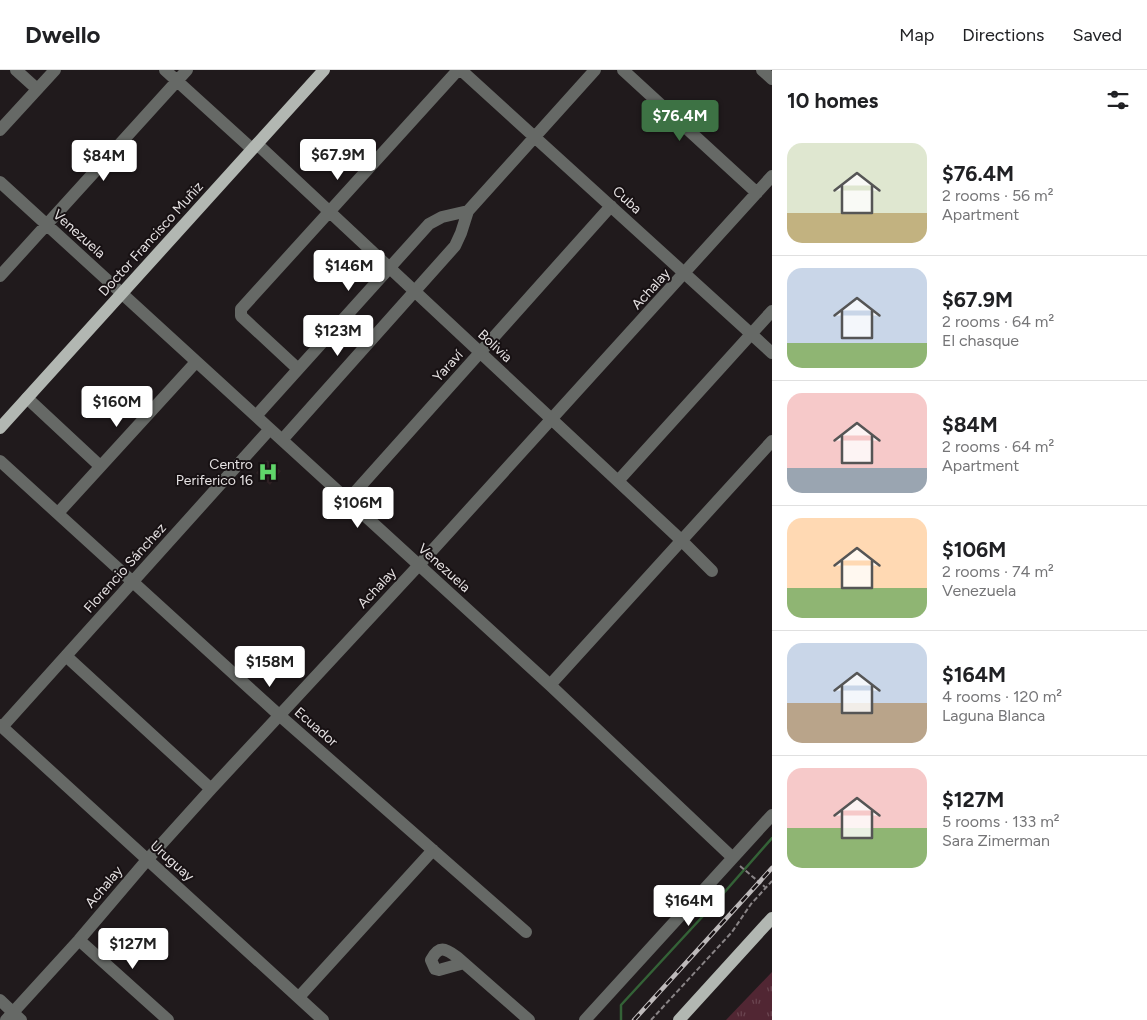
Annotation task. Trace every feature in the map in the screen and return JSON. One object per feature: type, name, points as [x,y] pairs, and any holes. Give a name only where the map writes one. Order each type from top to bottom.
[{"type":"main road","name":"Doctor Francisco Muñiz","points":[[0,428],[324,70]]},
{"type":"main road","points":[[684,1017],[772,918]]},
{"type":"street","points":[[16,70],[37,90]]},
{"type":"street","points":[[0,130],[55,70]]},
{"type":"street","name":"Bolivia","points":[[165,70],[329,211],[712,571]]},
{"type":"street","points":[[0,276],[187,70]]},
{"type":"street","points":[[298,369],[241,316],[241,309],[459,70]]},
{"type":"street","name":"Cuba","points":[[459,70],[772,353]]},
{"type":"street","points":[[282,440],[454,246],[461,233],[468,211],[595,70]]},
{"type":"street","points":[[623,70],[757,194]]},
{"type":"street","points":[[762,70],[772,79]]},
{"type":"street","name":"Achalay","points":[[13,1017],[147,860],[211,789],[419,565],[772,176]]},
{"type":"street","name":"Venezuela","points":[[0,182],[550,685],[737,862]]},
{"type":"street","name":"Yaraví","points":[[348,500],[610,206]]},
{"type":"street","points":[[256,416],[429,224],[442,217],[468,211]]},
{"type":"street","points":[[618,481],[772,311]]},
{"type":"street","points":[[58,513],[196,362]]},
{"type":"street","points":[[27,398],[100,466]]},
{"type":"street","name":"Florencio Sánchez","points":[[1,726],[270,429]]},
{"type":"street","points":[[550,685],[772,441]]},
{"type":"street","name":"Ecuador","points":[[0,461],[280,716],[526,932]]},
{"type":"street","points":[[66,656],[211,789]]},
{"type":"street","name":"Uruguay","points":[[1,726],[323,1020]]},
{"type":"street","points":[[585,1020],[737,862],[772,816]]},
{"type":"street","points":[[298,997],[433,850]]},
{"type":"street","points":[[79,940],[168,1020]]},
{"type":"street","points":[[464,963],[530,1020]]},
{"type":"street","points":[[0,1000],[13,1017]]},
{"type":"path","points":[[737,862],[747,873],[765,887]]},
{"type":"path","points":[[652,1020],[732,932],[765,887],[772,881]]},
{"type":"shaded area","name":"Centro Periferico 16","points":[[267,460],[281,471],[270,485],[256,473]]},
{"type":"green space","points":[[772,972],[772,1020],[726,1020]]},
{"type":"waterway","points":[[621,1020],[621,1005],[772,838]]},
{"type":"railway","points":[[634,1020],[772,868]]},
{"type":"place","name":"Centro Periferico 16","points":[[268,472]]}]
